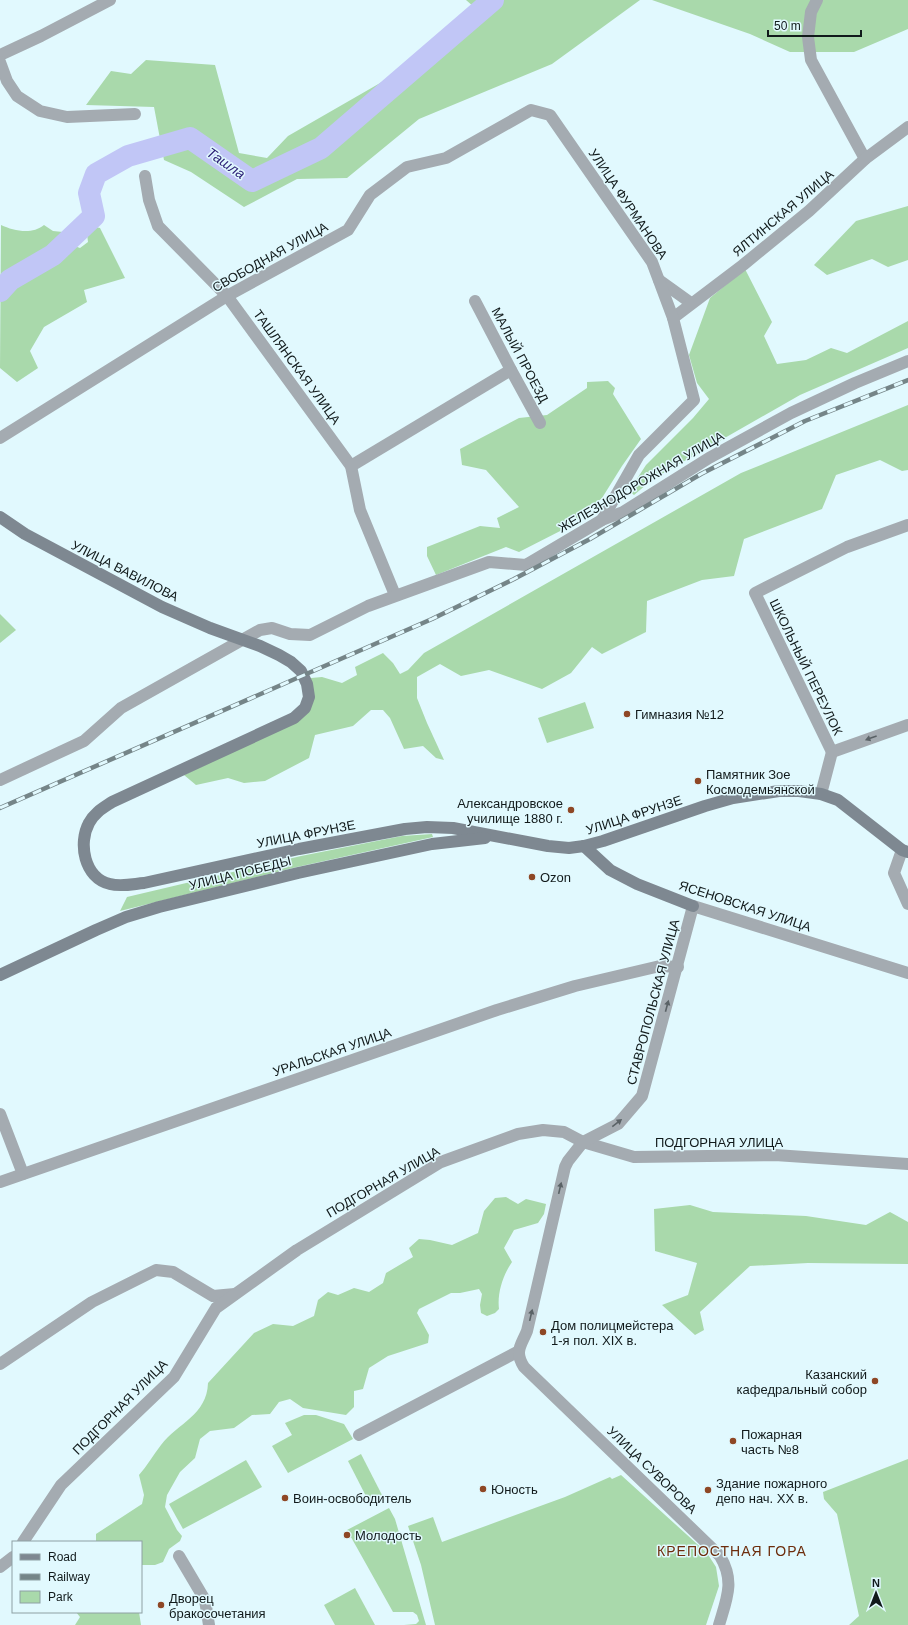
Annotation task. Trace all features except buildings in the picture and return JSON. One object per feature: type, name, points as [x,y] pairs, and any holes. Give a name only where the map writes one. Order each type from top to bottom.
[{"type":"main road","name":"УЛИЦА ВАВИЛОВА","points":[[0,517],[25,534],[162,607],[242,640]]},
{"type":"main road","name":"УЛИЦА ФРУНЗЕ","points":[[242,640],[279,655],[291,662],[301,671],[307,684],[309,697],[305,708],[294,718],[112,802],[97,812],[89,822],[84,836],[84,852],[87,866],[96,877],[109,884],[126,885],[144,883],[299,849],[405,829],[427,827],[453,828],[548,846],[569,848],[603,841],[733,798],[779,791],[799,791],[821,794],[838,800],[905,851]]},
{"type":"main road","name":"УЛИЦА ПОБЕДЫ","points":[[0,975],[126,917],[159,907],[298,873],[432,844],[498,837]]},
{"type":"main road","name":"ЯСЕНОВСКАЯ УЛИЦА","points":[[584,846],[610,870],[637,884],[693,906]]},
{"type":"street","points":[[0,55],[110,0]]},
{"type":"street","points":[[817,0],[811,12],[808,37],[811,60],[865,159]]},
{"type":"street","points":[[1,67],[7,81],[17,96],[40,111],[67,117],[135,114]]},
{"type":"street","name":"СВОБОДНАЯ УЛИЦА","points":[[0,438],[228,296],[348,230],[370,194],[407,167],[446,158],[531,110],[550,115]]},
{"type":"street","name":"УЛИЦА ФУРМАНОВА","points":[[550,115],[652,262],[673,318],[694,400],[639,455],[602,520]]},
{"type":"street","name":"ЯЛТИНСКАЯ УЛИЦА","points":[[673,318],[749,260],[809,211],[865,159],[908,126]]},
{"type":"street","name":"ТАШЛЯНСКАЯ УЛИЦА","points":[[145,176],[149,200],[158,226],[228,296],[351,466],[360,510],[396,595]]},
{"type":"street","points":[[659,280],[691,303]]},
{"type":"street","name":"МАЛЫЙ ПРОЕЗД","points":[[475,301],[510,370],[540,423]]},
{"type":"street","name":"ЖЕЛЕЗНОДОРОЖНАЯ УЛИЦА","points":[[0,780],[84,741],[121,708],[260,630],[272,628],[290,634],[310,635],[340,618],[396,595],[490,562],[526,565],[602,520],[623,512],[709,458],[791,413],[855,382],[908,361]]},
{"type":"street","points":[[351,466],[510,370]]},
{"type":"street","name":"ШКОЛЬНЫЙ ПЕРЕУЛОК","points":[[832,752],[755,593],[847,547],[908,525]]},
{"type":"street","points":[[821,794],[832,752],[908,725]]},
{"type":"street","points":[[905,851],[894,873],[908,904]]},
{"type":"street","name":"СТАВРОПОЛЬСКАЯ УЛИЦА","points":[[519,1351],[527,1331],[564,1167],[584,1142],[618,1124],[642,1096],[693,906]]},
{"type":"street","name":"ЯСЕНОВСКАЯ УЛИЦА","points":[[693,906],[908,973]]},
{"type":"street","name":"УРАЛЬСКАЯ УЛИЦА","points":[[0,1182],[497,1010],[575,986],[660,966],[678,966]]},
{"type":"street","points":[[0,1114],[23,1174]]},
{"type":"street","name":"ПОДГОРНАЯ УЛИЦА","points":[[24,1541],[61,1485],[174,1377],[216,1308],[297,1250],[441,1162],[518,1134],[543,1130],[564,1132],[584,1142],[634,1157],[775,1155],[908,1164]]},
{"type":"street","points":[[0,1364],[92,1302],[156,1270],[173,1272],[213,1296],[235,1294]]},
{"type":"street","points":[[359,1435],[519,1351]]},
{"type":"street","name":"УЛИЦА СУВОРОВА","points":[[519,1351],[519,1358],[524,1367],[720,1556],[727,1567],[729,1587],[719,1625]]},
{"type":"street","points":[[179,1556],[205,1600],[209,1625]]},
{"type":"street","points":[[0,1567],[12,1558]]},
{"type":"green space","points":[[466,0],[640,0],[552,64],[419,119],[347,178],[297,179],[244,207],[191,172],[164,160],[154,107],[86,105],[111,71],[131,74],[146,60],[215,65],[239,153],[267,158],[288,136],[434,52],[483,15]]},
{"type":"green space","points":[[652,0],[908,0],[908,29],[854,52],[790,52],[750,34]]},
{"type":"green space","points":[[908,206],[908,260],[888,267],[872,259],[827,275],[814,265],[856,221]]},
{"type":"green space","points":[[1,225],[12,229],[29,231],[44,225],[53,231],[63,232],[69,244],[80,248],[88,242],[86,225],[100,228],[125,278],[84,290],[87,302],[44,327],[30,351],[38,368],[17,382],[0,368]]},
{"type":"green space","points":[[745,269],[772,322],[764,336],[777,364],[806,360],[831,348],[847,353],[908,321],[908,348],[800,395],[653,479],[634,495],[629,491],[646,465],[693,418],[709,399],[697,383],[689,355],[710,298]]},
{"type":"green space","points":[[608,381],[615,388],[613,394],[641,439],[602,498],[568,527],[519,552],[506,547],[436,575],[427,556],[427,547],[480,526],[500,528],[497,518],[519,507],[486,470],[462,465],[460,449],[519,418],[547,415],[587,388],[587,382]]},
{"type":"green space","points":[[908,405],[908,470],[902,471],[880,460],[836,475],[822,509],[744,539],[734,576],[702,580],[647,601],[646,632],[602,654],[592,647],[571,673],[542,689],[489,670],[461,676],[440,664],[417,677],[417,698],[444,760],[436,758],[423,746],[404,749],[390,718],[383,710],[371,710],[353,726],[315,735],[309,758],[265,781],[244,783],[228,778],[196,785],[184,775],[296,721],[311,678],[322,677],[342,683],[357,675],[355,667],[383,653],[393,663],[400,674],[408,670],[424,653],[741,473]]},
{"type":"green space","points":[[0,614],[16,630],[0,643]]},
{"type":"green space","points":[[585,702],[594,728],[547,743],[538,718]]},
{"type":"green space","points":[[432,834],[433,837],[297,867],[120,911],[127,897],[301,856],[402,836]]},
{"type":"green space","points":[[506,1197],[518,1204],[526,1199],[546,1204],[544,1214],[538,1223],[514,1230],[504,1248],[512,1262],[501,1284],[499,1309],[495,1313],[487,1316],[481,1313],[480,1305],[482,1294],[479,1289],[460,1293],[451,1293],[419,1309],[417,1313],[429,1335],[428,1343],[388,1356],[369,1368],[363,1389],[354,1391],[354,1407],[346,1415],[303,1408],[290,1399],[279,1402],[270,1414],[252,1415],[234,1428],[210,1431],[200,1439],[195,1458],[180,1472],[167,1495],[165,1507],[177,1530],[182,1536],[180,1541],[169,1549],[163,1562],[155,1565],[142,1565],[142,1541],[96,1541],[96,1534],[142,1504],[144,1495],[139,1475],[168,1437],[197,1411],[203,1403],[208,1383],[254,1333],[273,1324],[293,1326],[314,1316],[318,1300],[328,1292],[338,1295],[354,1288],[369,1292],[383,1283],[386,1273],[413,1257],[409,1248],[419,1239],[452,1245],[478,1233],[484,1211],[495,1198]]},
{"type":"green space","points":[[690,1205],[713,1212],[806,1216],[866,1225],[890,1212],[908,1222],[908,1264],[808,1263],[750,1266],[700,1312],[704,1330],[695,1335],[662,1305],[688,1295],[697,1263],[655,1251],[654,1209]]},
{"type":"green space","points":[[304,1415],[316,1415],[344,1424],[353,1439],[288,1473],[272,1446],[292,1435],[285,1423]]},
{"type":"green space","points":[[361,1454],[382,1495],[369,1502],[348,1461]]},
{"type":"green space","points":[[908,1459],[908,1625],[849,1625],[859,1616],[837,1514],[824,1499],[823,1492]]},
{"type":"green space","points":[[246,1460],[262,1487],[183,1529],[169,1504]]},
{"type":"green space","points":[[621,1475],[707,1553],[716,1567],[719,1586],[706,1625],[435,1625],[421,1565],[408,1526],[433,1517],[442,1542],[565,1497],[610,1477],[612,1479]]},
{"type":"green space","points":[[389,1508],[395,1519],[426,1625],[404,1625],[416,1624],[419,1621],[417,1615],[413,1612],[393,1612],[347,1530]]},
{"type":"green space","points":[[355,1588],[375,1625],[335,1625],[324,1605]]},
{"type":"green space","points":[[77,1613],[139,1613],[141,1625],[75,1625],[80,1617]]},
{"type":"waterway","name":"Ташла","points":[[0,291],[10,280],[53,255],[94,216],[89,193],[96,174],[128,156],[190,138],[252,181],[321,148],[493,0]]},
{"type":"railway","points":[[0,808],[432,619],[514,579],[590,539],[701,474],[805,421],[908,380]]},
{"type":"place","name":"Гимназия №12","points":[[627,714]]},
{"type":"place","name":"Памятник Зое Космодемьянской","points":[[698,781]]},
{"type":"place","name":"Александровское училище 1880 г.","points":[[571,810]]},
{"type":"place","name":"Ozon","points":[[532,877]]},
{"type":"place","name":"Дом полицмейстера 1-я пол. XIX в.","points":[[543,1332]]},
{"type":"place","name":"Казанский кафедральный собор","points":[[875,1381]]},
{"type":"place","name":"Пожарная часть №8","points":[[733,1441]]},
{"type":"place","name":"Юность","points":[[483,1489]]},
{"type":"place","name":"Здание пожарного депо нач. ХХ в.","points":[[708,1490]]},
{"type":"place","name":"Воин-освободитель","points":[[285,1498]]},
{"type":"place","name":"Молодость","points":[[347,1535]]},
{"type":"place","name":"Дворец бракосочетания","points":[[161,1605]]},
{"type":"district","name":"КРЕПОСТНАЯ ГОРА","points":[[732,1551]]}]
